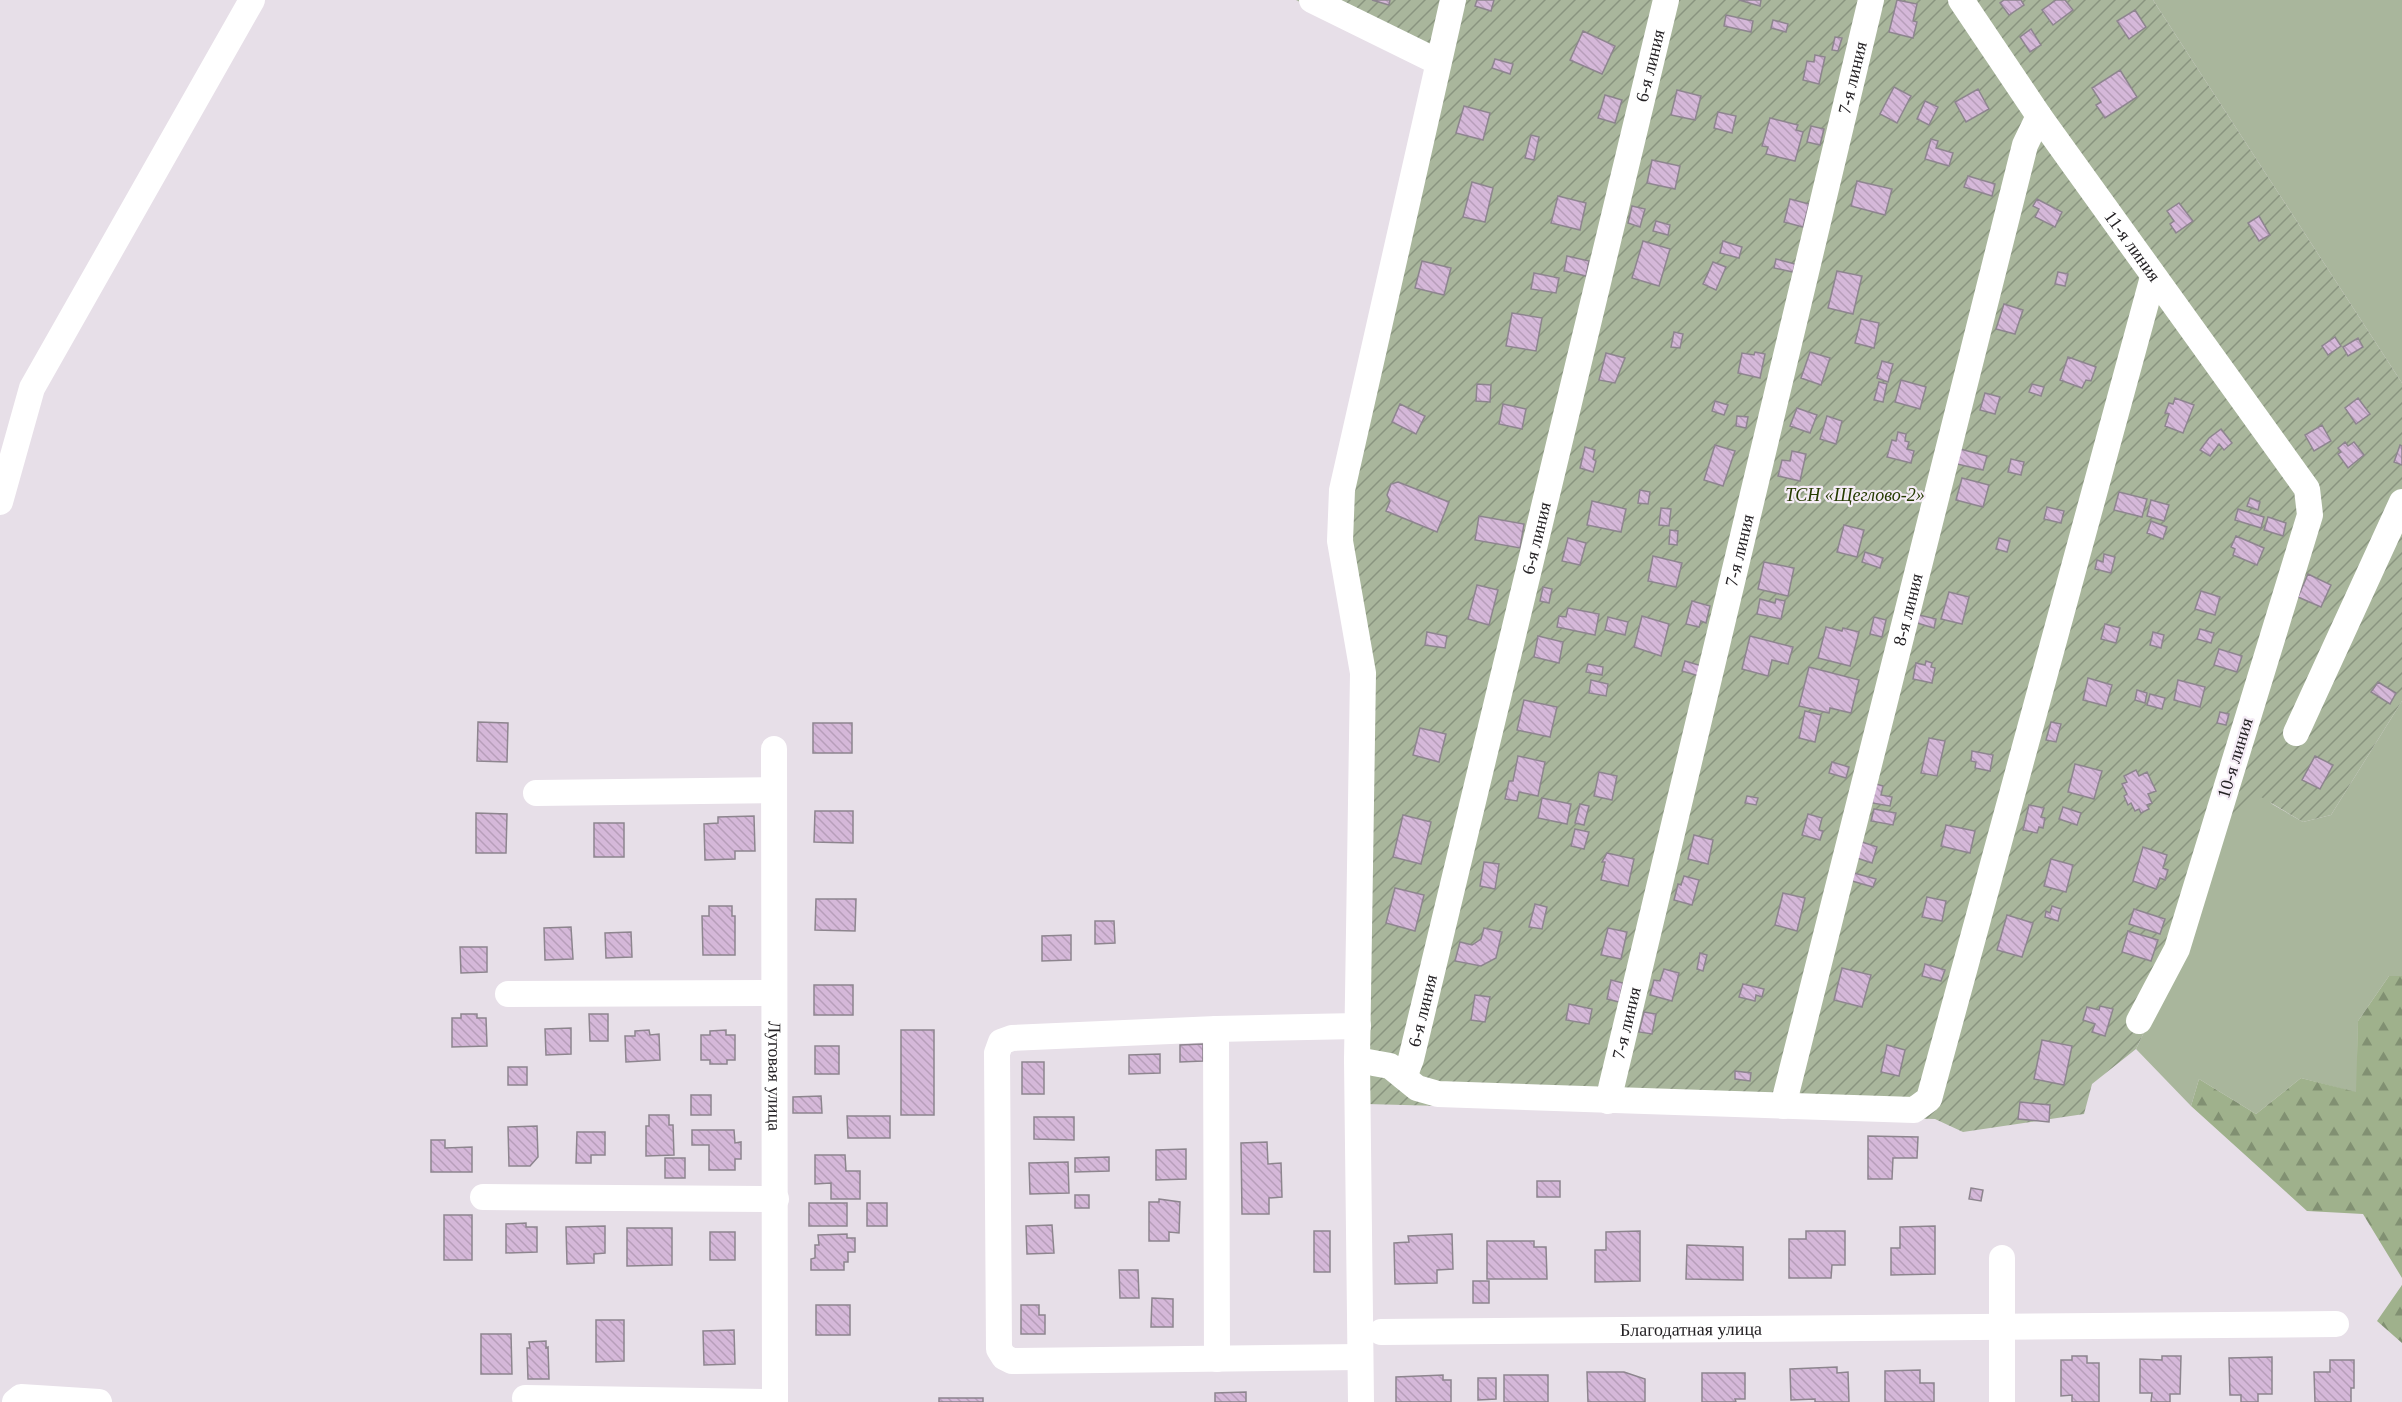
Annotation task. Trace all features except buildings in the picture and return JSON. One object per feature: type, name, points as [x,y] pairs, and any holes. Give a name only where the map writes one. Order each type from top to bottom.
[{"type":"street","points":[[0,502],[32,388],[252,0]]},
{"type":"street","points":[[1312,0],[1438,62]]},
{"type":"street","points":[[1361,1402],[1357,1060],[1363,674],[1340,541],[1342,490],[1453,0]]},
{"type":"street","name":"6-я линия","points":[[1404,1077],[1411,1059],[1666,0]]},
{"type":"street","name":"7-я линия","points":[[1608,1101],[1871,0]]},
{"type":"street","name":"11-я линия","points":[[1960,0],[2153,277],[2307,489]]},
{"type":"street","name":"8-я линия","points":[[1783,1106],[2025,145],[2039,116]]},
{"type":"street","points":[[1357,1060],[1390,1066],[1417,1088],[1438,1094],[1914,1110],[1929,1099],[2153,277]]},
{"type":"street","name":"10-я линия","points":[[2139,1021],[2177,949],[2310,515],[2307,489]]},
{"type":"street","points":[[2296,733],[2402,502]]},
{"type":"street","name":"Луговая улица","points":[[774,749],[775,1402]]},
{"type":"street","points":[[536,793],[774,790]]},
{"type":"street","points":[[508,994],[774,993]]},
{"type":"street","points":[[1358,1026],[1216,1029],[1012,1038],[1000,1042],[997,1053],[999,1349],[1004,1357],[1012,1361],[1360,1358]]},
{"type":"street","points":[[1216,1029],[1217,1359]]},
{"type":"street","points":[[483,1197],[776,1199]]},
{"type":"street","points":[[2002,1258],[2002,1402]]},
{"type":"street","name":"Благодатная улица","points":[[1382,1332],[2336,1324]]},
{"type":"street","points":[[15,1402],[21,1397],[99,1402]]},
{"type":"street","points":[[525,1398],[763,1402]]},
{"type":"green space","name":"ТСН «Щеглово-2»","points":[[1296,0],[2153,0],[2402,383],[2402,701],[2331,815],[2303,822],[2261,797],[2225,827],[2180,957],[2136,1049],[2092,1084],[2084,1114],[1963,1132],[1935,1119],[1366,1104],[1348,542],[1349,490],[1444,73]]},
{"type":"green space","points":[[2153,0],[2402,0],[2402,383]]},
{"type":"green space","points":[[2402,701],[2402,976],[2389,976],[2358,1021],[2357,1093],[2301,1078],[2256,1114],[2199,1079],[2191,1106],[2136,1049],[2180,957],[2238,767],[2272,804],[2303,822],[2331,815]]},
{"type":"green space","points":[[2389,976],[2402,976],[2402,1278],[2363,1214],[2307,1211],[2191,1106],[2199,1079],[2256,1114],[2301,1078],[2356,1092],[2358,1021]]},
{"type":"green space","points":[[2402,1285],[2402,1343],[2377,1321]]}]
